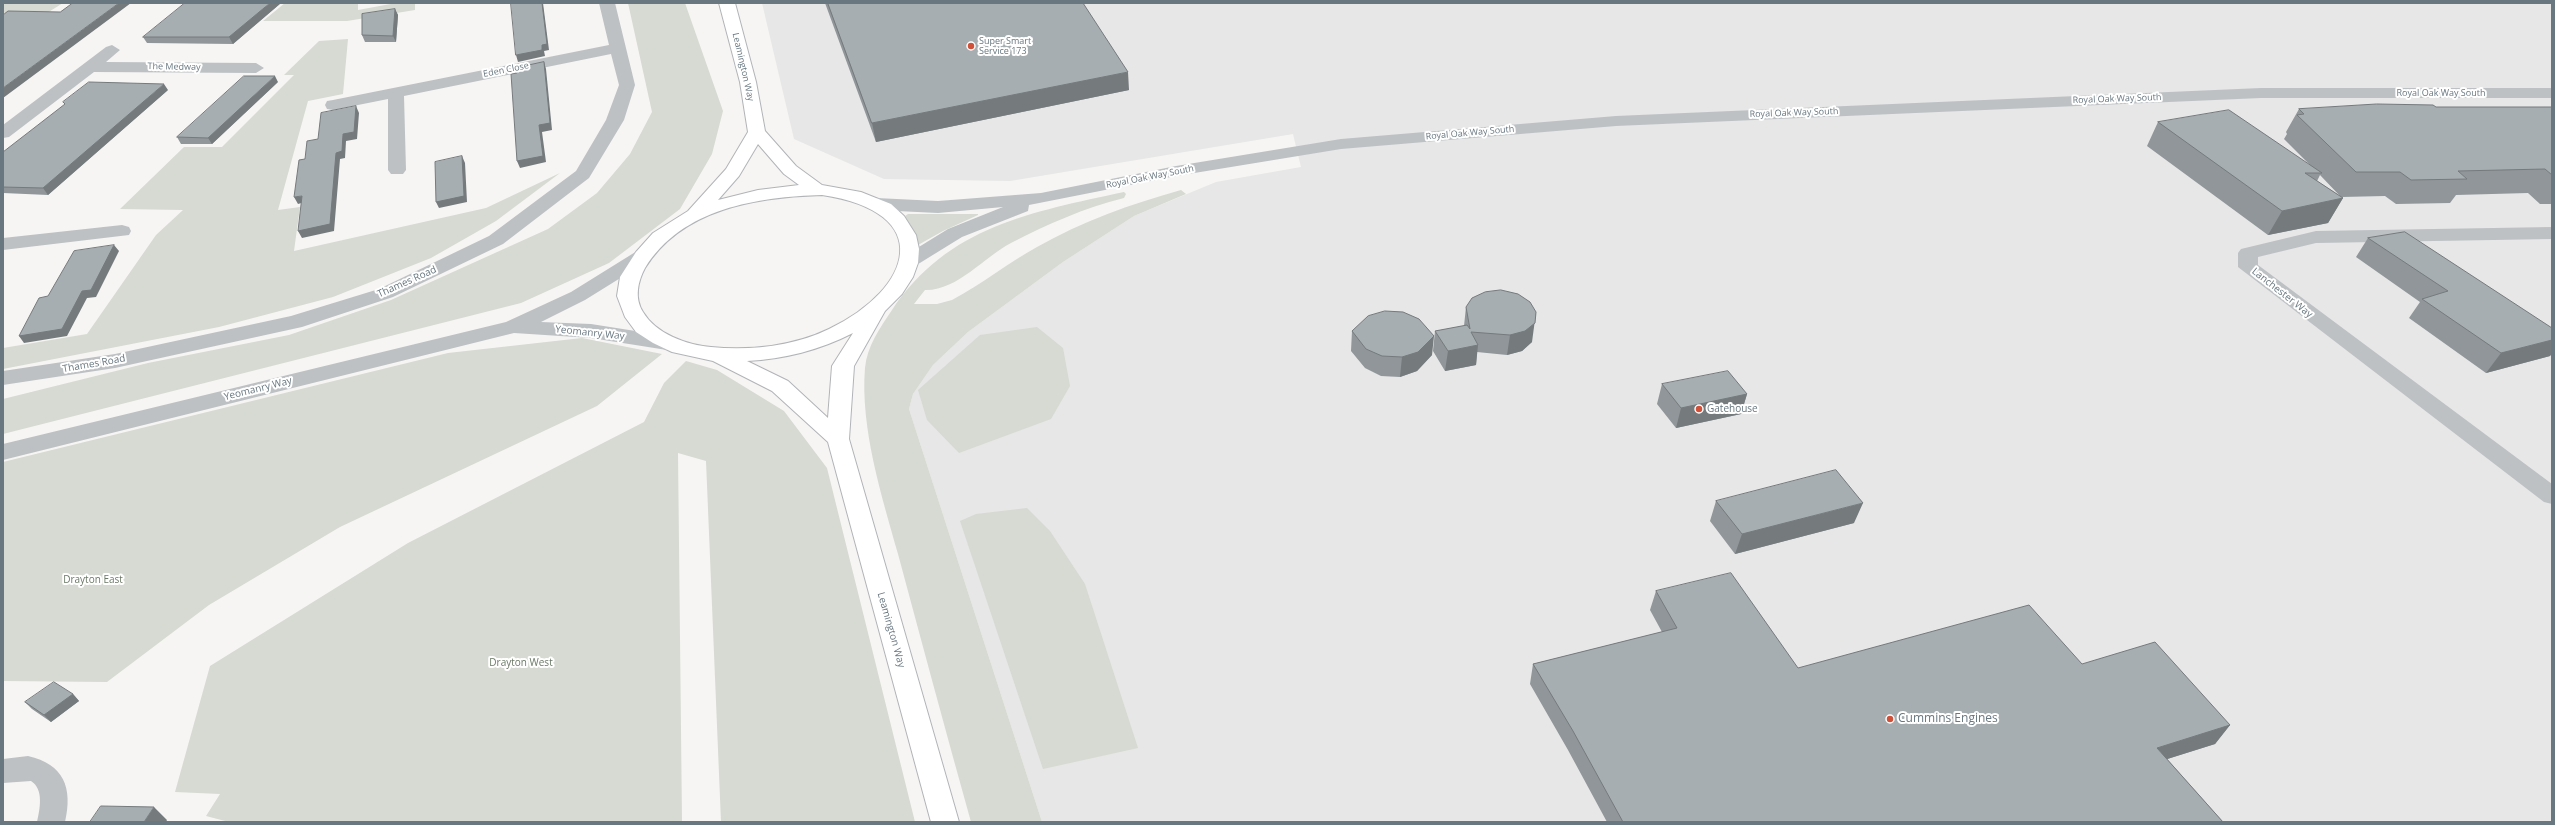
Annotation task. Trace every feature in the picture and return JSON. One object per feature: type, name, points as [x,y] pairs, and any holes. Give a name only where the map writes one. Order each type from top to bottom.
[{"type":"highway","name":"Leamington Way","points":[[727,3],[748,82],[757,132]]},
{"type":"highway","points":[[693,215],[733,172],[757,132],[790,170],[818,190]]},
{"type":"highway","points":[[717,355],[752,355],[802,346],[849,327],[881,304],[906,274],[911,247],[902,225],[885,208],[858,196],[818,190],[774,191],[729,201],[693,215],[659,238],[634,267],[627,288],[629,308],[646,331],[667,343],[717,355],[780,386],[838,439]]},
{"type":"highway","name":"Leamington Way","points":[[881,304],[843,366],[838,439],[945,822]]},
{"type":"street","name":"Thames Road","points":[[3,378],[115,361],[295,322],[386,293],[496,240],[584,174],[615,120],[627,85],[616,48],[607,3]]},
{"type":"street","name":"Eden Close","points":[[333,105],[616,48]]},
{"type":"street","points":[[7,127],[93,66],[112,50]]},
{"type":"street","name":"The Medway","points":[[93,66],[256,68]]},
{"type":"street","points":[[396,92],[397,170]]},
{"type":"street","name":"Royal Oak Way South","points":[[876,204],[938,206],[1041,199],[1176,171],[1341,144],[1616,121],[2261,93],[2552,93]]},
{"type":"street","name":"Royal Oak Way South","points":[[908,262],[955,233],[1041,199]]},
{"type":"street","points":[[3,244],[122,231]]},
{"type":"street","name":"Lanchester Way","points":[[2552,233],[2316,237],[2248,253],[2248,266],[2552,496]]},
{"type":"street","name":"Yeomanry Way","points":[[3,452],[514,327],[578,296],[644,255]]},
{"type":"street","name":"Yeomanry Way","points":[[514,327],[591,331],[667,343]]},
{"type":"street","points":[[3,771],[28,768],[43,773],[52,782],[55,794],[51,822]]},
{"type":"shaded area","points":[[762,3],[2552,3],[2552,822],[1042,822],[909,409],[913,394],[933,365],[968,332],[1063,262],[1134,216],[1216,182],[1301,167],[1293,134],[1010,181],[884,179],[794,139]]},
{"type":"green space","points":[[3,3],[63,3],[47,13],[3,13]]},
{"type":"green space","points":[[285,3],[358,3],[358,10],[396,3],[415,3],[415,10],[347,21],[263,21]]},
{"type":"green space","points":[[628,3],[685,3],[723,111],[712,154],[680,209],[609,263],[521,303],[3,434],[3,399],[148,363],[289,335],[391,300],[548,229],[597,193],[630,154],[652,112]]},
{"type":"green space","points":[[348,39],[343,94],[308,101],[278,210],[300,207],[294,251],[486,208],[560,173],[496,221],[431,258],[333,297],[219,327],[3,369],[3,348],[87,334],[156,235],[183,210],[120,209],[184,147],[222,147],[294,75],[284,75],[319,41]]},
{"type":"green space","points":[[1181,190],[1186,194],[1134,216],[1063,262],[968,332],[933,365],[913,394],[909,409],[1042,822],[971,822],[879,486],[869,438],[864,391],[865,368],[868,352],[892,310],[914,282],[939,259],[966,241],[994,227],[1025,216],[1090,199],[1124,192],[1126,194],[1124,198],[1066,217],[1011,243],[959,279],[937,289],[925,290],[914,304],[937,304],[952,300],[1026,253],[1072,229],[1126,207]]},
{"type":"green space","points":[[908,214],[978,215],[943,231],[918,245],[914,231],[905,216]]},
{"type":"green space","points":[[1037,327],[1063,348],[1070,386],[1051,419],[959,453],[927,420],[918,390],[980,335]]},
{"type":"green space","name":"Drayton East","points":[[582,338],[662,354],[597,406],[340,527],[209,605],[107,682],[3,681],[3,462],[448,353]]},
{"type":"green space","name":"Drayton West","points":[[686,361],[717,370],[784,411],[827,468],[915,822],[721,822],[706,461],[678,453],[682,822],[229,822],[206,816],[220,794],[175,792],[210,666],[408,543],[644,422],[664,383]]},
{"type":"green space","points":[[1027,508],[1050,531],[1085,584],[1138,748],[1043,769],[960,521],[976,514]]},
{"type":"building","points":[[73,3],[119,3],[3,88],[3,15],[8,11],[60,12]]},
{"type":"building","points":[[185,3],[270,3],[229,37],[143,37]]},
{"type":"building","points":[[511,3],[542,3],[547,44],[542,45],[542,50],[516,55]]},
{"type":"building","name":"Super Smart Service 173","points":[[828,3],[1083,3],[1128,72],[872,123]]},
{"type":"building","points":[[395,9],[393,36],[362,35],[362,14]]},
{"type":"building","points":[[544,62],[550,123],[539,125],[543,156],[517,161],[511,74],[517,73],[517,68]]},
{"type":"building","points":[[244,76],[275,76],[208,138],[177,137]]},
{"type":"building","points":[[89,82],[164,84],[43,188],[3,187],[3,152],[65,104],[63,102]]},
{"type":"building","points":[[2377,104],[2433,105],[2436,107],[2552,107],[2552,175],[2545,169],[2458,171],[2467,179],[2411,180],[2400,172],[2356,172],[2297,115],[2304,114],[2299,109]]},
{"type":"building","points":[[356,106],[354,132],[343,134],[342,151],[336,153],[330,224],[298,231],[302,196],[294,197],[299,160],[305,159],[307,141],[318,139],[321,113]]},
{"type":"building","points":[[2229,110],[2322,173],[2305,173],[2343,198],[2282,211],[2158,122]]},
{"type":"building","points":[[462,156],[464,196],[436,202],[435,162]]},
{"type":"building","points":[[2405,232],[2552,328],[2552,340],[2501,353],[2422,299],[2448,291],[2368,238]]},
{"type":"building","points":[[114,245],[91,290],[82,291],[62,329],[19,336],[39,298],[48,296],[74,251]]},
{"type":"building","points":[[1501,290],[1518,294],[1530,302],[1536,312],[1535,323],[1525,331],[1510,335],[1471,332],[1478,345],[1448,351],[1435,331],[1467,325],[1470,329],[1466,307],[1472,298],[1485,292]]},
{"type":"building","points":[[1385,311],[1403,312],[1419,319],[1434,336],[1418,352],[1402,357],[1382,356],[1366,349],[1352,331],[1368,316]]},
{"type":"building","points":[[1728,371],[1747,394],[1681,408],[1662,384]]},
{"type":"building","points":[[1836,470],[1863,503],[1742,534],[1716,501]]},
{"type":"building","name":"Cummins Engines","points":[[1731,573],[1798,668],[2029,605],[2082,664],[2155,642],[2230,725],[2157,748],[2223,822],[1623,822],[1573,731],[1533,664],[1677,628],[1656,591]]},
{"type":"building","points":[[54,682],[73,694],[44,715],[25,702]]},
{"type":"building","points":[[101,806],[154,807],[144,822],[90,822]]},
{"type":"place","name":"Super Smart Service 173","points":[[971,46]]},
{"type":"place","name":"Gatehouse","points":[[1699,409]]},
{"type":"place","name":"Cummins Engines","points":[[1890,719]]}]
